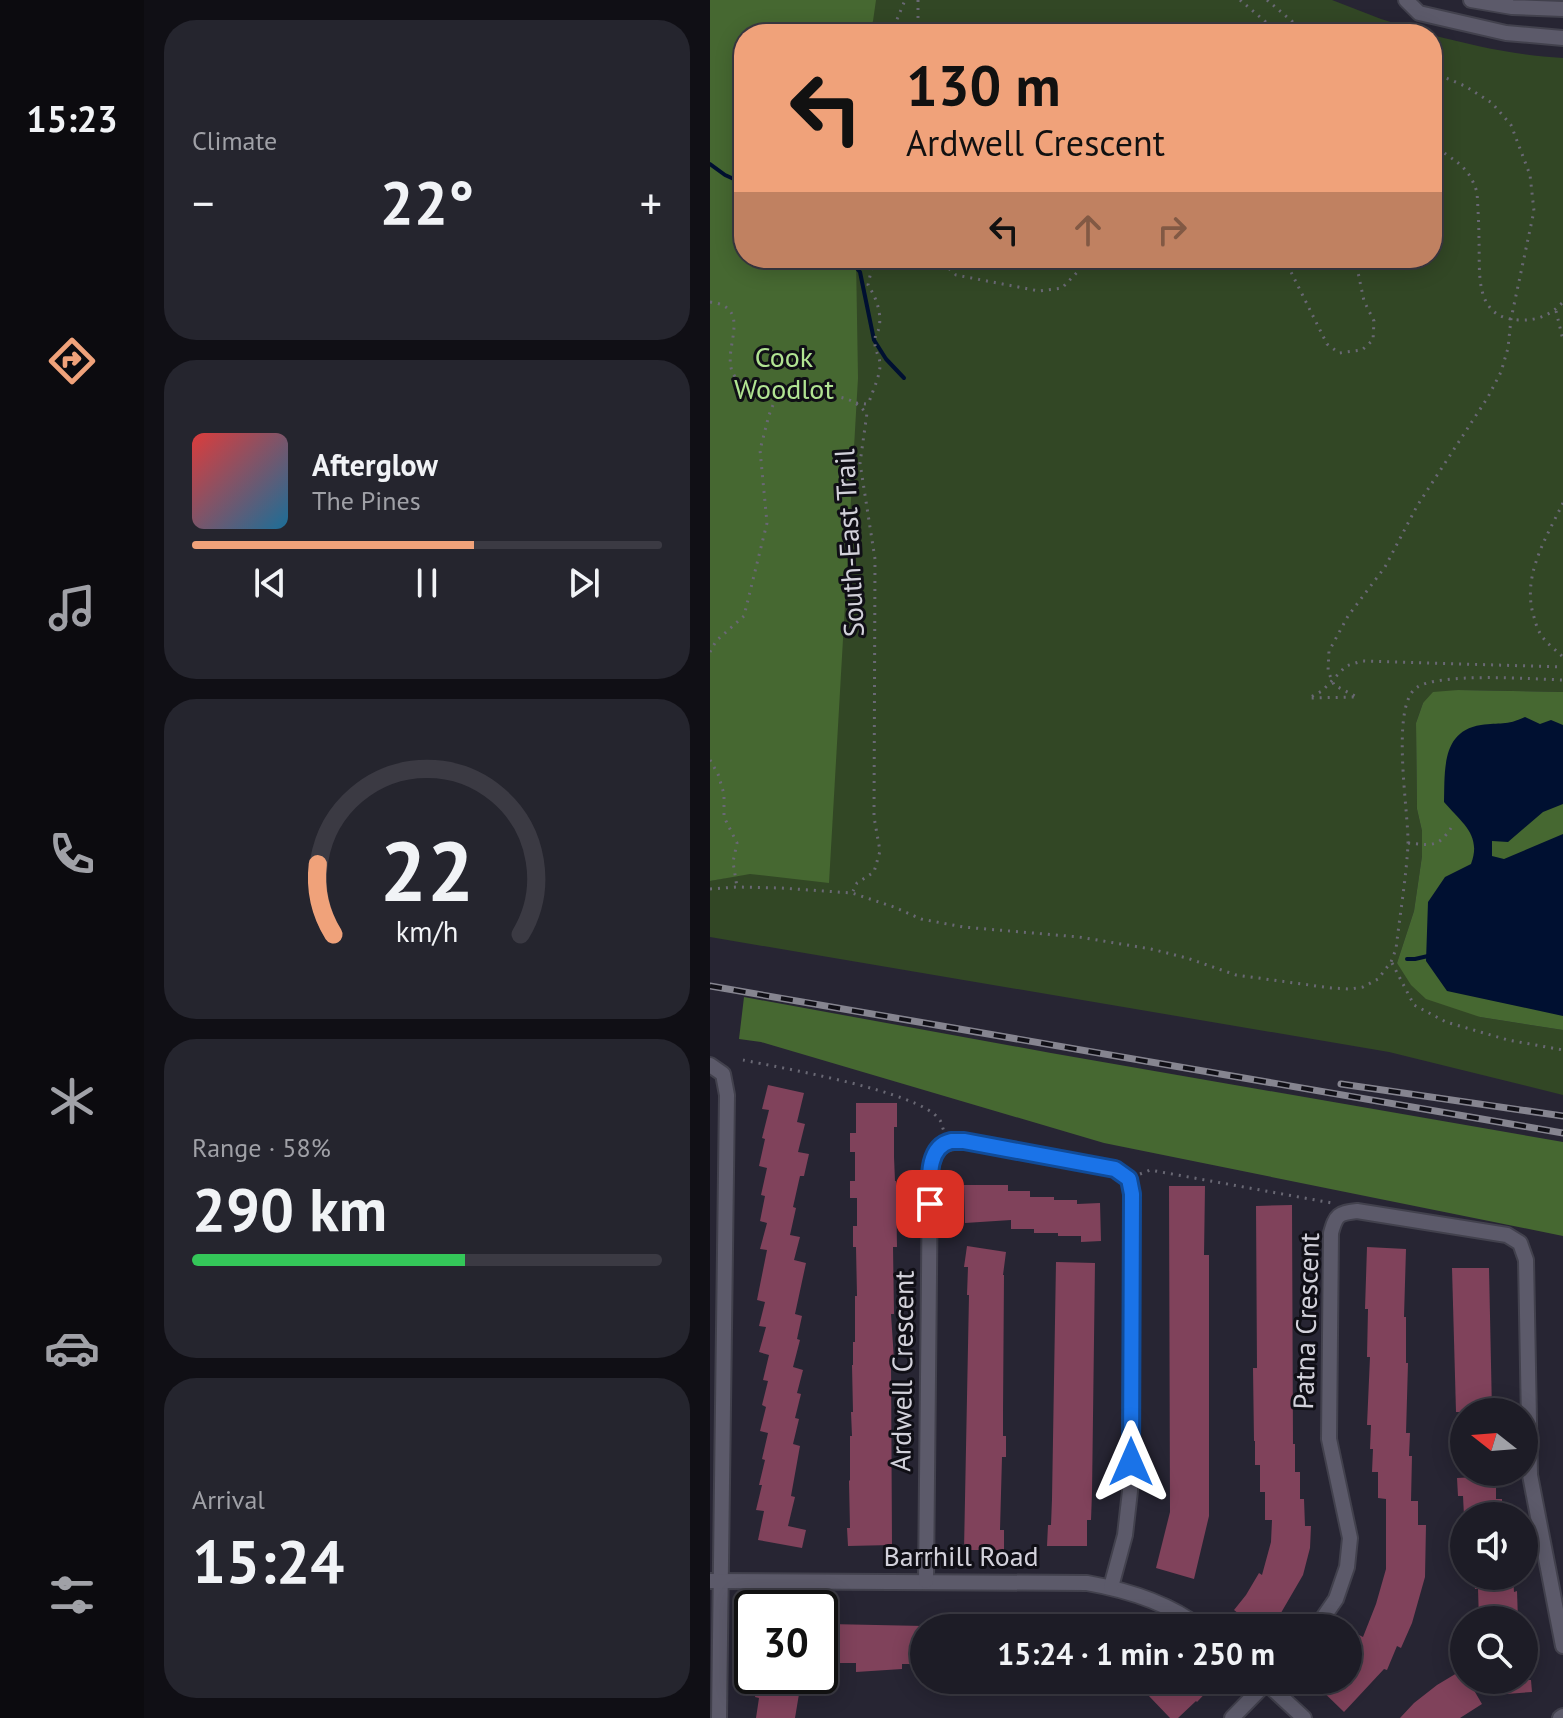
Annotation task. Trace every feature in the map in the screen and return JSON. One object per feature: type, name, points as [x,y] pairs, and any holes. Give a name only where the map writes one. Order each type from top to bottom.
[{"type":"street","points":[[1406,0],[1419,13],[1506,33],[1563,38]]},
{"type":"street","points":[[1471,0],[1512,7],[1563,9]]},
{"type":"street","points":[[710,1065],[723,1074],[727,1095],[715,1581],[719,1718]]},
{"type":"street","points":[[948,1141],[964,1141],[1115,1169],[1129,1179],[1132,1194],[1130,1491],[1125,1535],[1111,1587]]},
{"type":"street","name":"Ardwell Crescent","points":[[926,1581],[930,1173],[935,1152],[948,1141]]},
{"type":"street","name":"Patna Crescent","points":[[1326,1614],[1336,1599],[1347,1567],[1350,1538],[1329,1439],[1331,1233],[1335,1219],[1343,1213],[1357,1211],[1507,1235],[1520,1243],[1526,1260],[1530,1475],[1563,1646]]},
{"type":"street","name":"Barrhill Road","points":[[715,1581],[1087,1583],[1111,1587],[1181,1614]]},
{"type":"street","points":[[1232,1718],[1254,1694]]},
{"type":"street","points":[[1279,1694],[1304,1718]]},
{"type":"path","points":[[895,24],[905,0]]},
{"type":"path","points":[[918,0],[918,24]]},
{"type":"path","points":[[1240,0],[1268,24]]},
{"type":"path","points":[[1267,0],[1295,24]]},
{"type":"path","points":[[1442,75],[1492,103],[1511,125],[1530,175],[1534,211],[1511,319],[1508,348],[1501,372],[1488,397],[1417,506],[1385,567],[1348,616],[1329,651],[1328,671],[1332,680],[1334,685],[1357,697],[1309,698],[1322,691],[1332,680],[1346,666],[1362,661],[1563,667]]},
{"type":"path","points":[[1442,150],[1467,169],[1473,179],[1477,192],[1479,284],[1493,312],[1504,318],[1533,320],[1555,310],[1563,302]]},
{"type":"path","points":[[710,302],[722,303],[730,309],[734,321],[728,362],[733,376],[743,383],[866,404],[880,367],[875,351],[879,312],[868,285],[872,268]]},
{"type":"path","points":[[948,268],[956,275],[1039,291],[1062,288],[1081,268]]},
{"type":"path","points":[[1289,268],[1327,344],[1339,353],[1362,350],[1373,340],[1374,321],[1364,301],[1357,268]]},
{"type":"path","points":[[1555,310],[1563,340]]},
{"type":"path","points":[[710,652],[716,641],[744,616],[767,523],[760,450],[775,400],[774,389]]},
{"type":"path","name":"South-East Trail","points":[[852,893],[857,883],[874,872],[880,851],[874,817],[875,559],[860,463],[867,413],[856,403]]},
{"type":"path","points":[[1563,503],[1541,549],[1531,578],[1530,598],[1532,612],[1543,638],[1563,657]]},
{"type":"path","points":[[710,889],[781,888],[852,893],[921,919],[963,927],[1079,937],[1151,949],[1260,980],[1350,989],[1363,987],[1378,979],[1391,962],[1396,949],[1408,843],[1403,774],[1404,712],[1408,699],[1416,688],[1446,679],[1563,680]]},
{"type":"path","points":[[710,760],[724,794],[724,817],[737,843],[733,862],[737,887]]},
{"type":"path","points":[[1408,843],[1432,845],[1444,840],[1451,828]]},
{"type":"path","points":[[1391,962],[1414,1005],[1446,1022],[1508,1040],[1563,1050]]},
{"type":"path","points":[[743,1060],[838,1079],[917,1104],[939,1118],[948,1141]]},
{"type":"path","points":[[1129,1179],[1150,1170],[1331,1202],[1343,1213]]},
{"type":"green space","points":[[710,0],[1332,0],[1397,24],[734,24],[734,268],[1442,268],[1442,37],[1513,53],[1563,58],[1563,692],[1458,690],[1423,703],[1416,723],[1417,809],[1422,831],[1422,856],[1414,911],[1397,963],[1480,1017],[1563,1030],[1563,1095],[1389,1052],[710,937],[710,881],[725,878]]},
{"type":"green space","name":"Cook Woodlot","points":[[710,0],[876,0],[872,24],[734,24],[734,268],[856,268],[858,378],[829,883],[750,874],[710,881]]},
{"type":"green space","points":[[1433,692],[1563,692],[1563,1030],[1480,1017],[1426,999],[1411,985],[1397,963],[1414,911],[1422,856],[1422,831],[1417,809],[1416,723],[1423,703]]},
{"type":"green space","points":[[744,997],[1563,1142],[1563,1236],[1104,1143],[761,1042],[739,1039]]},
{"type":"water","points":[[1525,717],[1540,724],[1551,720],[1563,725],[1563,804],[1543,812],[1508,842],[1492,841],[1492,856],[1504,859],[1563,834],[1563,1016],[1447,991],[1426,961],[1428,902],[1445,877],[1471,864],[1474,854],[1468,830],[1444,802],[1446,766],[1452,744],[1458,735],[1468,729]]},
{"type":"building","points":[[768,1085],[804,1093],[797,1122],[805,1124],[798,1152],[809,1154],[804,1176],[800,1176],[790,1235],[800,1237],[794,1260],[806,1263],[795,1314],[802,1316],[793,1367],[803,1370],[797,1393],[801,1394],[793,1444],[800,1446],[791,1496],[795,1497],[788,1526],[806,1530],[802,1548],[758,1540],[764,1511],[756,1510],[768,1433],[760,1431],[768,1381],[763,1380],[769,1355],[759,1352],[766,1327],[759,1326],[765,1302],[757,1300],[767,1250],[760,1249],[767,1223],[760,1221],[765,1196],[761,1195],[767,1168],[759,1166],[769,1110],[762,1109]]},
{"type":"building","points":[[856,1103],[897,1103],[894,1157],[897,1247],[893,1247],[894,1314],[891,1314],[894,1360],[891,1360],[892,1545],[848,1546],[852,1365],[857,1296],[853,1226],[857,1226],[857,1198],[850,1198],[850,1181],[855,1181],[855,1152],[850,1152],[850,1133],[856,1133]]},
{"type":"building","points":[[964,1185],[1008,1185],[1008,1191],[1030,1191],[1030,1197],[1077,1200],[1077,1204],[1100,1203],[1101,1241],[1081,1242],[1081,1236],[1011,1229],[1011,1220],[965,1223]]},
{"type":"building","points":[[1169,1186],[1205,1186],[1204,1255],[1209,1255],[1209,1516],[1194,1579],[1156,1568],[1170,1512]]},
{"type":"building","points":[[1292,1205],[1293,1444],[1295,1472],[1300,1472],[1300,1499],[1304,1499],[1305,1526],[1311,1526],[1310,1548],[1303,1575],[1280,1614],[1239,1614],[1234,1610],[1259,1573],[1262,1575],[1271,1542],[1272,1520],[1265,1520],[1265,1492],[1260,1492],[1260,1465],[1255,1465],[1256,1206]]},
{"type":"building","points":[[967,1246],[1006,1252],[1003,1275],[1003,1436],[1006,1436],[1006,1457],[1002,1457],[1000,1530],[1004,1530],[1004,1550],[964,1550],[969,1295],[968,1267],[964,1267]]},
{"type":"building","points":[[1367,1247],[1406,1249],[1406,1433],[1410,1433],[1409,1456],[1412,1456],[1411,1501],[1418,1501],[1418,1525],[1426,1525],[1425,1577],[1412,1623],[1401,1648],[1397,1646],[1387,1670],[1384,1669],[1362,1693],[1362,1636],[1386,1569],[1386,1499],[1378,1498],[1378,1472],[1372,1472],[1371,1425],[1367,1425],[1370,1357],[1367,1357],[1368,1309],[1365,1309]]},
{"type":"building","points":[[1056,1262],[1095,1263],[1092,1493],[1091,1520],[1087,1520],[1087,1546],[1047,1546],[1052,1499]]},
{"type":"building","points":[[1452,1268],[1489,1268],[1492,1398],[1456,1398]]},
{"type":"building","points":[[1457,1486],[1496,1486],[1496,1499],[1502,1499],[1502,1502],[1463,1502],[1463,1496],[1458,1496]]},
{"type":"building","points":[[1478,1590],[1517,1591],[1518,1606],[1479,1606]]},
{"type":"building","points":[[838,1624],[910,1626],[910,1664],[902,1664],[902,1669],[856,1672],[856,1663],[838,1663]]},
{"type":"building","points":[[1450,1677],[1450,1694],[1476,1694],[1482,1704],[1460,1718],[1400,1718],[1414,1703]]},
{"type":"building","points":[[756,1694],[799,1694],[795,1718],[756,1718],[759,1698]]},
{"type":"building","points":[[1204,1694],[1178,1718],[1170,1718],[1148,1695]]},
{"type":"building","points":[[1325,1694],[1361,1694],[1344,1712]]},
{"type":"waterway","points":[[710,164],[734,179]]},
{"type":"waterway","points":[[857,268],[874,340],[904,378]]},
{"type":"waterway","points":[[1407,959],[1428,956]]},
{"type":"railway","points":[[710,986],[1563,1133]]},
{"type":"railway","points":[[1341,1084],[1563,1116]]},
{"type":"route","points":[[930,1204],[930,1173],[935,1152],[948,1141],[964,1141],[1115,1169],[1129,1179],[1132,1194],[1131,1462]]}]
